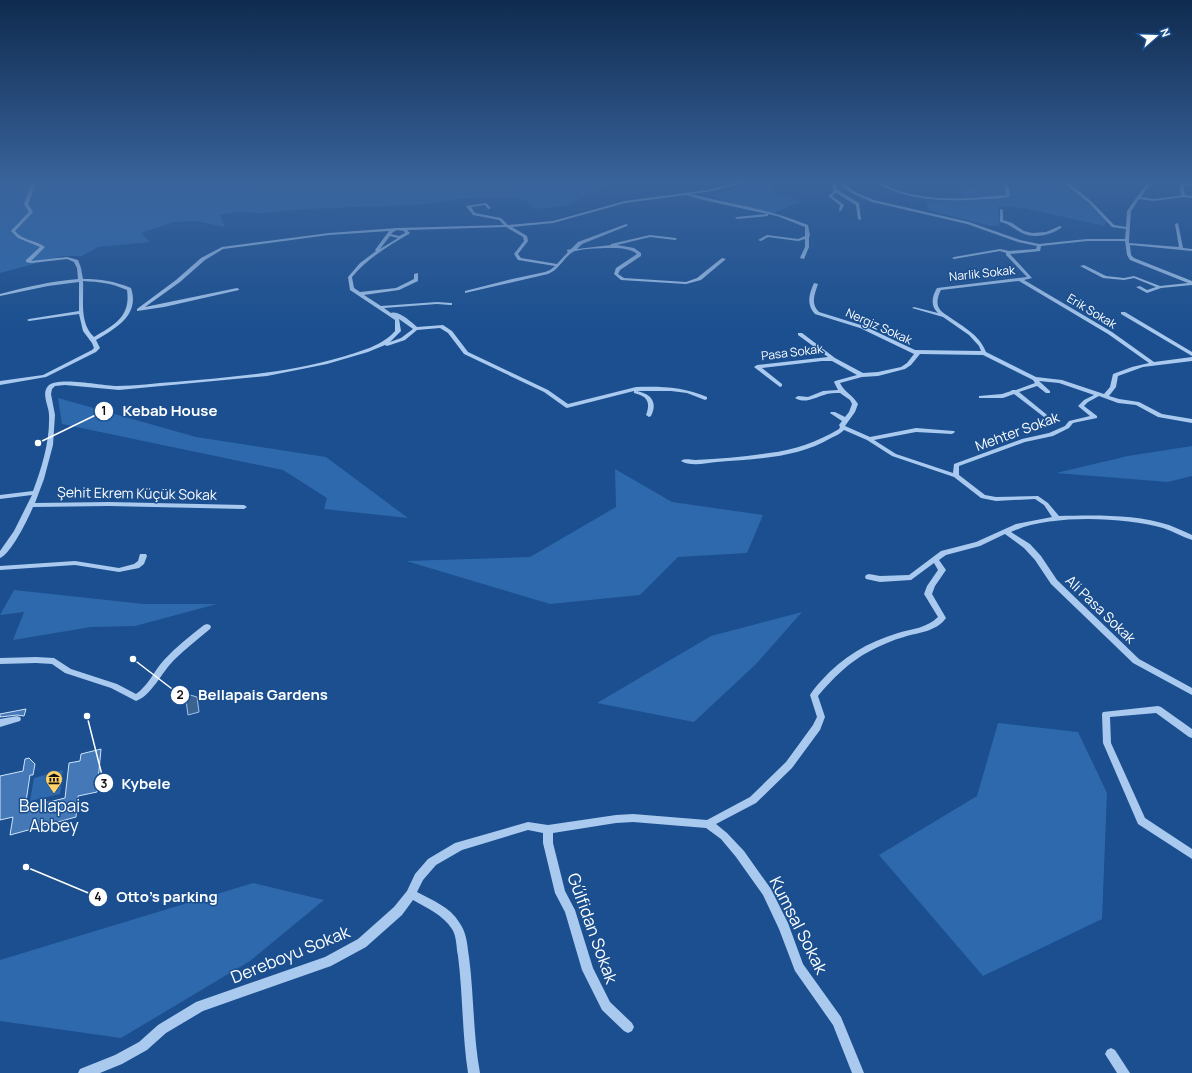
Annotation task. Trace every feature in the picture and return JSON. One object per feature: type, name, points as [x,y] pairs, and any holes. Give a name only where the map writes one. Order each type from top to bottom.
[{"type":"street","points":[[0,383],[44,376],[94,351],[97,348],[97,343],[84,329],[81,312],[80,287],[82,281],[80,266],[73,259],[28,261],[43,248],[26,242],[17,236],[13,231],[14,230]]},
{"type":"street","points":[[139,310],[178,281],[203,259],[222,248],[329,234],[382,230]]},
{"type":"street","points":[[382,344],[394,336],[398,331],[397,319],[382,307],[358,294],[352,289],[350,278],[356,269],[371,256],[389,234],[397,230]]},
{"type":"street","points":[[404,230],[408,231],[406,235]]},
{"type":"street","points":[[368,231],[389,234],[396,237],[427,230]]},
{"type":"street","points":[[514,230],[527,238],[516,254],[517,256],[530,261],[557,265]]},
{"type":"street","points":[[467,292],[512,280],[546,274],[552,271],[570,251],[586,240],[612,230]]},
{"type":"street","points":[[802,258],[807,247],[807,230]]},
{"type":"street","points":[[988,230],[1019,241],[1039,245]]},
{"type":"street","points":[[1022,230],[1026,233],[1047,234],[1061,242]]},
{"type":"street","points":[[1047,234],[1054,230]]},
{"type":"street","points":[[1127,230],[1129,255],[1132,259],[1192,283]]},
{"type":"street","points":[[1178,230],[1181,249]]},
{"type":"street","points":[[371,256],[406,235]]},
{"type":"street","points":[[570,251],[608,247],[650,236],[675,240]]},
{"type":"street","points":[[760,240],[767,236],[798,240],[808,236]]},
{"type":"street","name":"Narlik Sokak","points":[[943,316],[935,306],[935,298],[939,289],[1030,278],[1008,254],[1009,252],[1034,252],[1038,250],[1039,245],[1061,242],[1128,242],[1192,250]]},
{"type":"street","points":[[608,247],[629,248],[639,253],[637,258],[616,272],[618,277],[630,280],[691,282],[706,274],[724,259]]},
{"type":"street","points":[[954,258],[1000,250],[1009,252]]},
{"type":"street","points":[[1082,266],[1105,277],[1124,279],[1134,277],[1160,287]]},
{"type":"street","points":[[358,294],[398,289],[416,280],[416,274]]},
{"type":"street","name":"Erik Sokak","points":[[1020,279],[1110,333],[1152,364]]},
{"type":"street","points":[[0,295],[60,282],[82,281],[120,284],[129,289],[132,300],[129,311],[123,320],[93,340]]},
{"type":"street","points":[[1138,287],[1148,292],[1160,287],[1192,283]]},
{"type":"street","name":"Nergiz Sokak","points":[[816,284],[811,302],[816,313],[862,327],[914,352],[986,354]]},
{"type":"street","points":[[129,311],[167,306],[210,294],[237,289]]},
{"type":"street","points":[[382,307],[437,303],[450,304]]},
{"type":"street","points":[[914,308],[943,316],[974,336],[982,345],[986,354],[1036,382],[1048,392]]},
{"type":"street","points":[[29,320],[81,312]]},
{"type":"street","points":[[388,312],[407,321],[416,329]]},
{"type":"street","points":[[1123,313],[1192,354]]},
{"type":"street","points":[[0,556],[10,544],[30,505],[44,471],[52,444],[53,416],[47,394],[49,388],[54,384],[70,383],[107,388],[119,388],[279,374],[334,361],[382,344],[391,343],[403,339],[416,329],[441,326],[450,332],[466,353],[546,391],[566,406],[647,388],[693,393],[705,398]]},
{"type":"street","points":[[800,334],[832,359],[862,374]]},
{"type":"street","points":[[840,391],[837,382],[862,374],[878,374],[903,368],[909,364],[918,352]]},
{"type":"street","name":"Pasa Sokak","points":[[780,385],[757,367],[822,358],[832,359]]},
{"type":"street","points":[[1106,396],[1114,387],[1115,375],[1139,366],[1192,359]]},
{"type":"street","points":[[44,376],[54,384]]},
{"type":"street","points":[[981,397],[1003,396],[1036,382],[1060,381],[1118,401],[1137,403],[1160,416],[1192,421]]},
{"type":"street","points":[[628,391],[644,394],[648,398],[652,408],[649,415]]},
{"type":"street","points":[[684,461],[694,462],[764,457],[819,442],[834,435],[843,427],[842,425],[852,412],[855,404],[852,398],[840,391],[819,394],[808,399],[798,398]]},
{"type":"street","points":[[1014,391],[1044,415]]},
{"type":"street","name":"Mehter Sokak","points":[[956,476],[956,466],[1024,440],[1051,435],[1067,427],[1071,422],[1095,417],[1081,406],[1086,401],[1099,394]]},
{"type":"street","points":[[833,413],[845,420]]},
{"type":"street","points":[[843,427],[869,439],[894,455],[956,476],[987,499],[1036,497],[1046,504],[1057,518]]},
{"type":"street","points":[[869,439],[916,430],[952,432]]},
{"type":"street","points":[[0,497],[35,493]]},
{"type":"street","name":"Şehit Ekrem Küçük Sokak","points":[[30,505],[109,504],[244,507]]},
{"type":"street","points":[[869,577],[880,579],[911,577],[944,553],[978,544],[1005,531],[1023,525],[1057,518],[1099,518],[1146,522],[1167,527],[1192,538]]},
{"type":"street","name":"Ali Pasa Sokak","points":[[1005,531],[1027,546],[1038,558],[1054,582],[1136,661],[1192,692]]},
{"type":"street","points":[[0,568],[74,563],[119,570],[136,566],[141,562],[143,556]]},
{"type":"street","points":[[708,824],[753,800],[789,765],[817,727],[822,717],[814,695],[834,671],[867,649],[901,635],[928,628],[942,618],[928,594],[931,586],[942,570],[936,560]]},
{"type":"street","points":[[0,661],[54,661],[68,671],[114,686],[136,698],[143,696],[156,675],[173,655],[207,627]]},
{"type":"street","points":[[1192,734],[1158,709],[1106,714],[1107,744],[1142,821],[1192,854]]},
{"type":"street","points":[[0,723],[17,719]]},
{"type":"street","name":"Dereboyu Sokak","points":[[87,1073],[118,1060],[143,1046],[162,1029],[200,1006],[327,962],[362,944],[398,911],[411,894],[419,878],[432,862],[459,846],[508,830],[528,826],[548,830],[622,819],[648,818],[708,824]]},
{"type":"street","name":"Kumsal Sokak","points":[[708,824],[724,836],[740,854],[767,892],[784,927],[799,967],[837,1021],[858,1073]]},
{"type":"street","name":"Gűlfidan Sokak","points":[[548,830],[548,843],[560,893],[570,910],[588,970],[606,1006],[628,1027]]},
{"type":"street","points":[[411,894],[437,908],[450,918],[459,931],[465,963],[469,1049],[474,1073]]},
{"type":"street","points":[[1111,1054],[1124,1073]]},
{"type":"shaded area","points":[[0,230],[150,230],[141,233],[150,242],[98,247],[82,256],[63,256],[0,273]]},
{"type":"shaded area","points":[[58,398],[196,437],[326,457],[408,518],[324,509],[327,498],[283,470],[62,424]]},
{"type":"shaded area","points":[[1192,446],[1192,476],[1168,482],[1056,473],[1128,456]]},
{"type":"shaded area","points":[[615,469],[672,502],[763,515],[747,553],[678,557],[640,595],[550,604],[406,561],[530,557],[616,507]]},
{"type":"shaded area","points":[[14,590],[144,604],[217,604],[135,626],[91,627],[13,640],[24,612],[0,615]]},
{"type":"shaded area","points":[[802,612],[756,664],[694,722],[597,703],[711,636]]},
{"type":"shaded area","points":[[190,695],[197,697],[199,712],[188,715],[186,700]]},
{"type":"shaded area","points":[[998,723],[1078,732],[1107,793],[1102,919],[983,976],[879,855],[977,796]]},
{"type":"shaded area","points":[[63,770],[60,794],[30,801],[34,778]]},
{"type":"shaded area","points":[[253,883],[324,900],[250,961],[121,1038],[0,1021],[0,960]]},
{"type":"building","points":[[26,709],[24,716],[17,715],[0,717],[0,714]]},
{"type":"building","name":"Bellapais Abbey","points":[[101,749],[97,792],[78,796],[76,817],[10,835],[13,817],[0,820],[0,776],[23,771],[25,759],[29,758],[35,764],[33,775],[30,775],[25,808],[65,798],[69,763],[80,761],[81,754]]},
{"type":"place","name":"Kebab House","points":[[38,443]]},
{"type":"place","name":"Bellapais Gardens","points":[[133,659]]},
{"type":"place","name":"Kybele","points":[[87,716]]},
{"type":"place","name":"Bellapais Abbey","points":[[54,794]]},
{"type":"place","name":"Otto's parking","points":[[26,867]]}]
